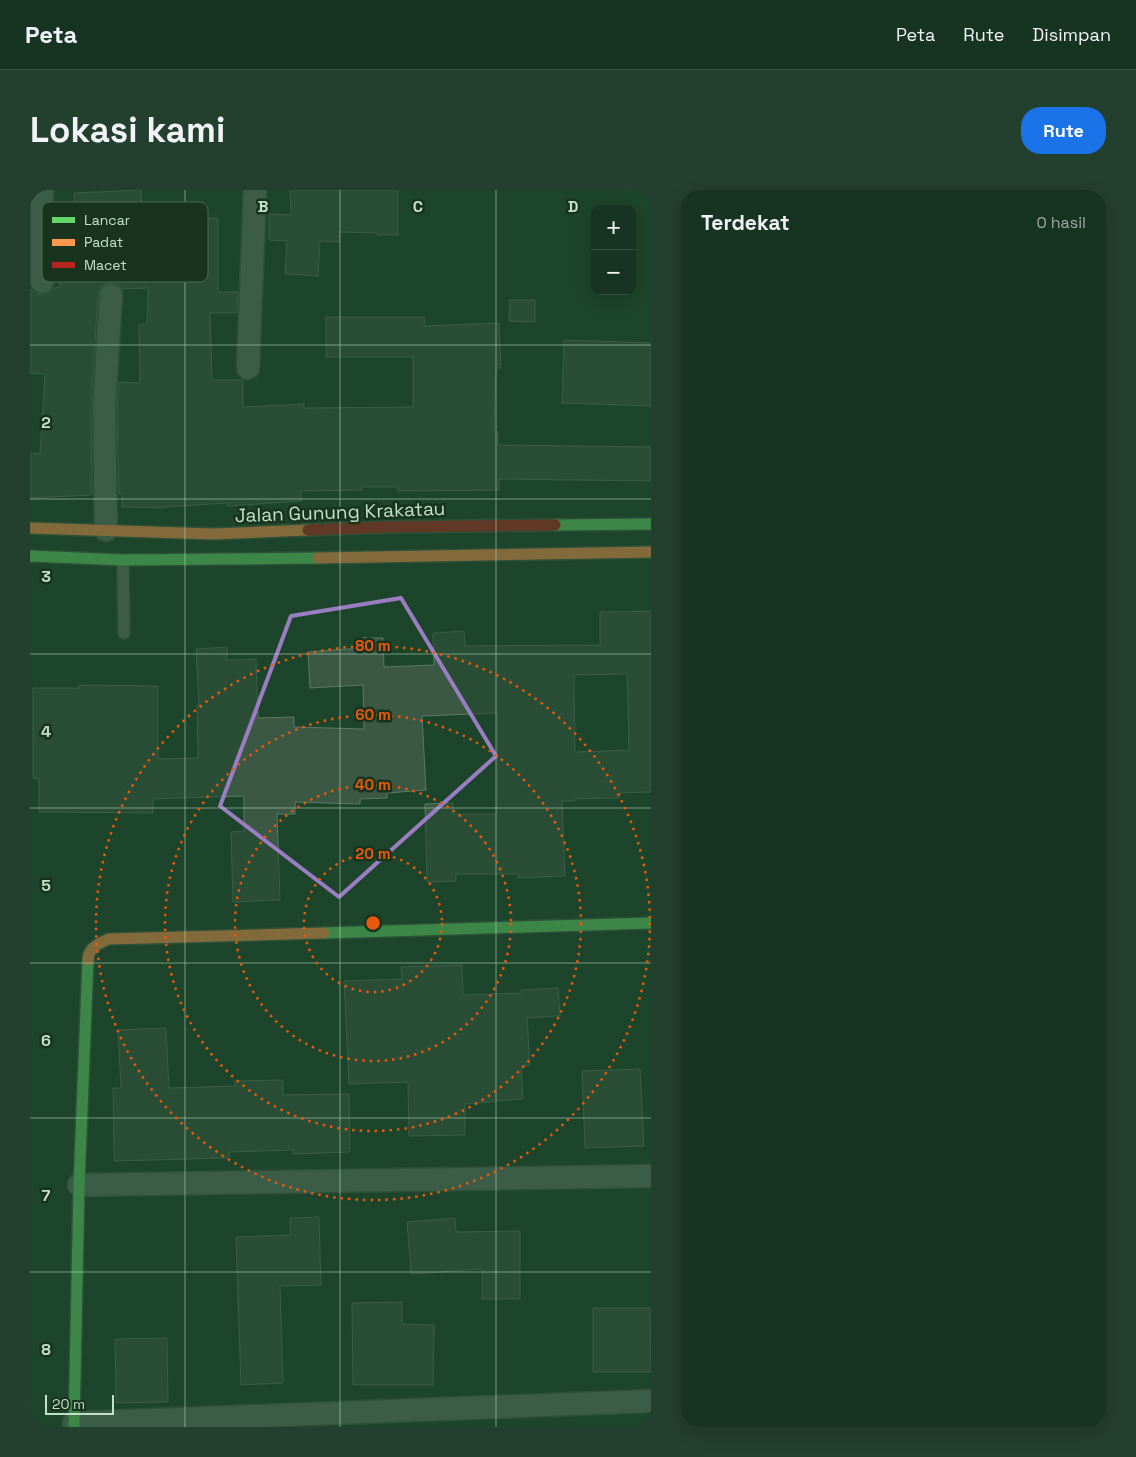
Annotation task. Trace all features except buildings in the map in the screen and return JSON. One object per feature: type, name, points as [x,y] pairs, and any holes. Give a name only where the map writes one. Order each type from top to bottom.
[{"type":"main road","name":"Jalan Gunung Krakatau","points":[[30,528],[213,534],[386,526],[651,524]]},
{"type":"main road","points":[[30,556],[123,560],[651,552]]},
{"type":"main road","points":[[74,1425],[78,1185],[88,955],[94,946],[109,939],[651,923]]},
{"type":"street","points":[[42,190],[42,282]]},
{"type":"street","points":[[248,368],[255,190]]},
{"type":"street","points":[[106,530],[104,410],[111,294]]},
{"type":"street","points":[[78,1185],[651,1176]]},
{"type":"street","points":[[74,1425],[651,1401]]},
{"type":"lane","points":[[123,560],[124,633]]},
{"type":"highlighted area","points":[[401,598],[496,756],[339,897],[220,806],[291,616]]},
{"type":"traffic: fast","points":[[555,525],[651,524]]},
{"type":"traffic: fast","points":[[30,556],[123,560],[318,558]]},
{"type":"traffic: fast","points":[[324,933],[651,923]]},
{"type":"traffic: fast","points":[[74,1427],[79,1185],[88,960]]},
{"type":"traffic: slow","points":[[30,528],[213,534],[308,530]]},
{"type":"traffic: slow","points":[[318,558],[651,552]]},
{"type":"traffic: slow","points":[[88,960],[92,949],[109,939],[324,933]]},
{"type":"traffic: jam","points":[[308,530],[555,525]]}]
